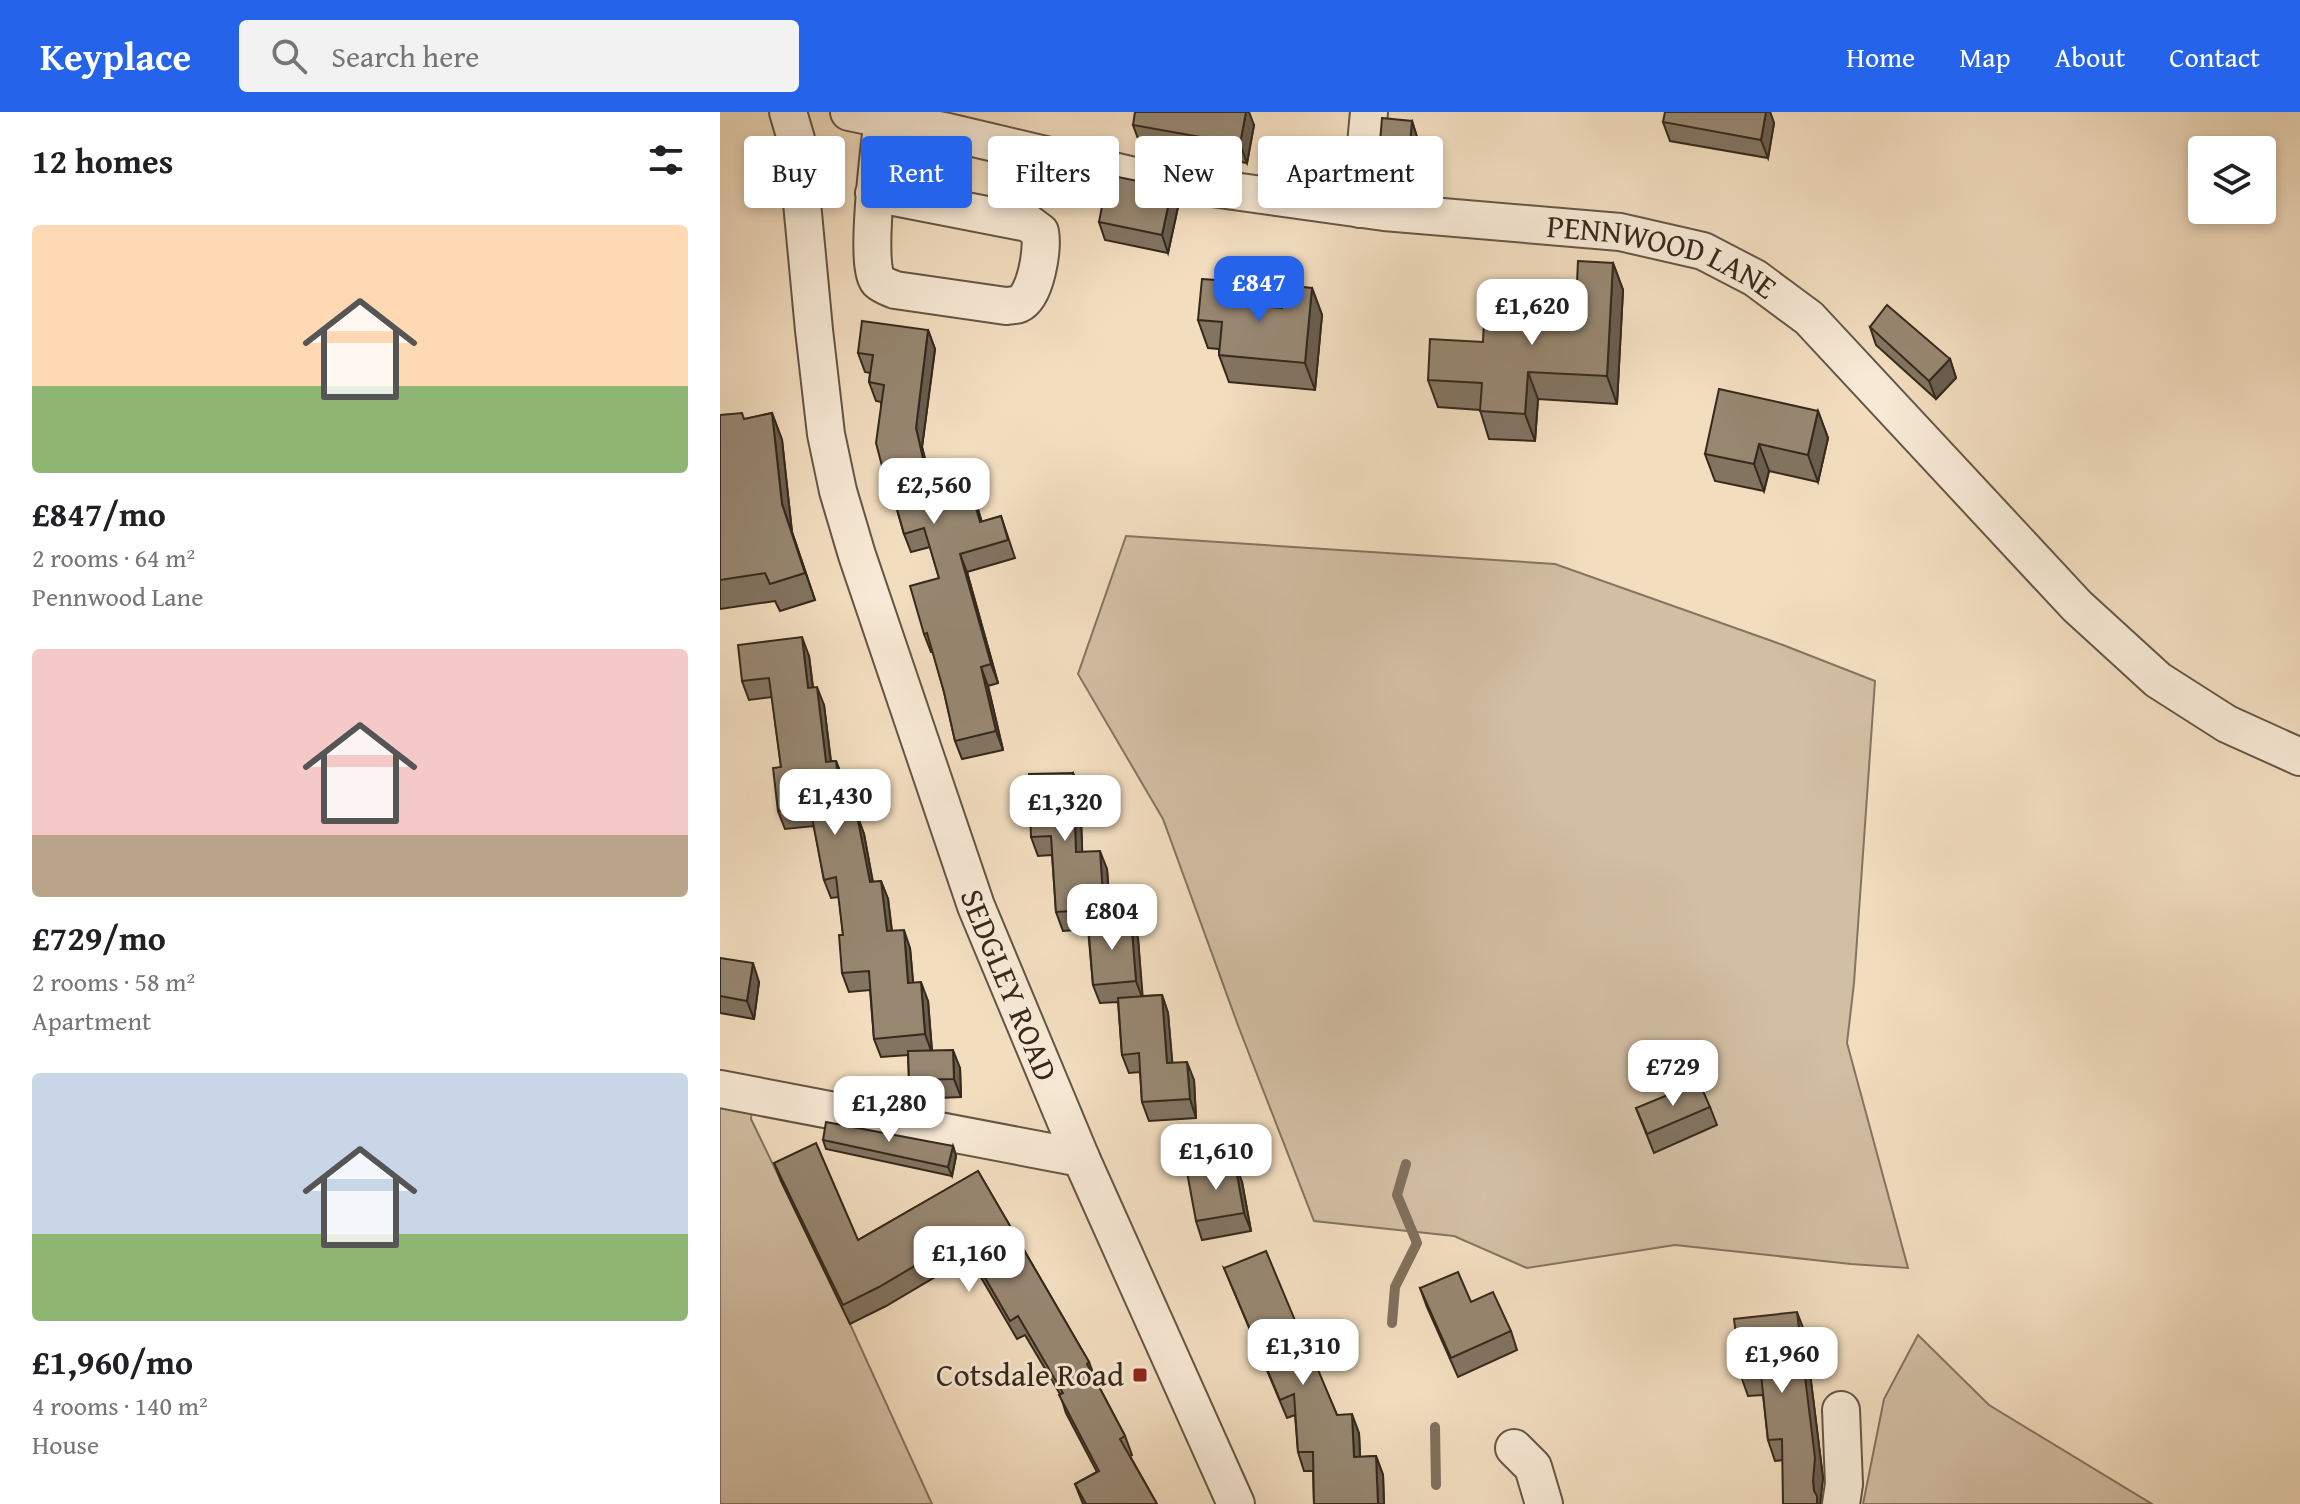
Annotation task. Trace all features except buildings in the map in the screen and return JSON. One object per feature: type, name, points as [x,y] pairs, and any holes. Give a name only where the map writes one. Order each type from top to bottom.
[{"type":"street","points":[[1360,209],[1369,112]]},
{"type":"street","name":"SEDGLEY ROAD","points":[[794,113],[826,434],[838,491],[976,906],[1081,1158],[1236,1504]]},
{"type":"street","points":[[866,115],[868,136]]},
{"type":"street","name":"PENNWOOD LANE","points":[[866,115],[1147,179],[1360,209],[1620,232],[1703,251],[1755,278],[1809,318],[2077,606],[2158,680],[2227,724],[2300,757]]},
{"type":"street","points":[[874,193],[1028,223],[1040,232],[1042,242],[1035,281],[1028,296],[1019,304],[1006,306],[895,290],[879,283],[874,273],[874,193]]},
{"type":"street","points":[[720,1089],[1081,1158]]},
{"type":"street","points":[[1841,1410],[1844,1484],[1841,1504]]},
{"type":"street","points":[[1514,1448],[1533,1467],[1544,1504]]},
{"type":"shaded area","points":[[1126,536],[1555,564],[1875,681],[1847,1043],[1908,1268],[1675,1245],[1527,1268],[1454,1236],[1314,1221],[1163,819],[1078,674]]},
{"type":"shaded area","points":[[720,1107],[752,1110],[751,1119],[932,1504],[720,1504]]},
{"type":"shaded area","points":[[1918,1335],[1989,1405],[2152,1504],[1863,1504],[1884,1399]]},
{"type":"waterway","points":[[1392,1323],[1395,1287],[1417,1243],[1397,1195],[1406,1164]]},
{"type":"waterway","points":[[1435,1427],[1436,1485]]},
{"type":"place","name":"Cotsdale Road","points":[[1140,1375]]}]
